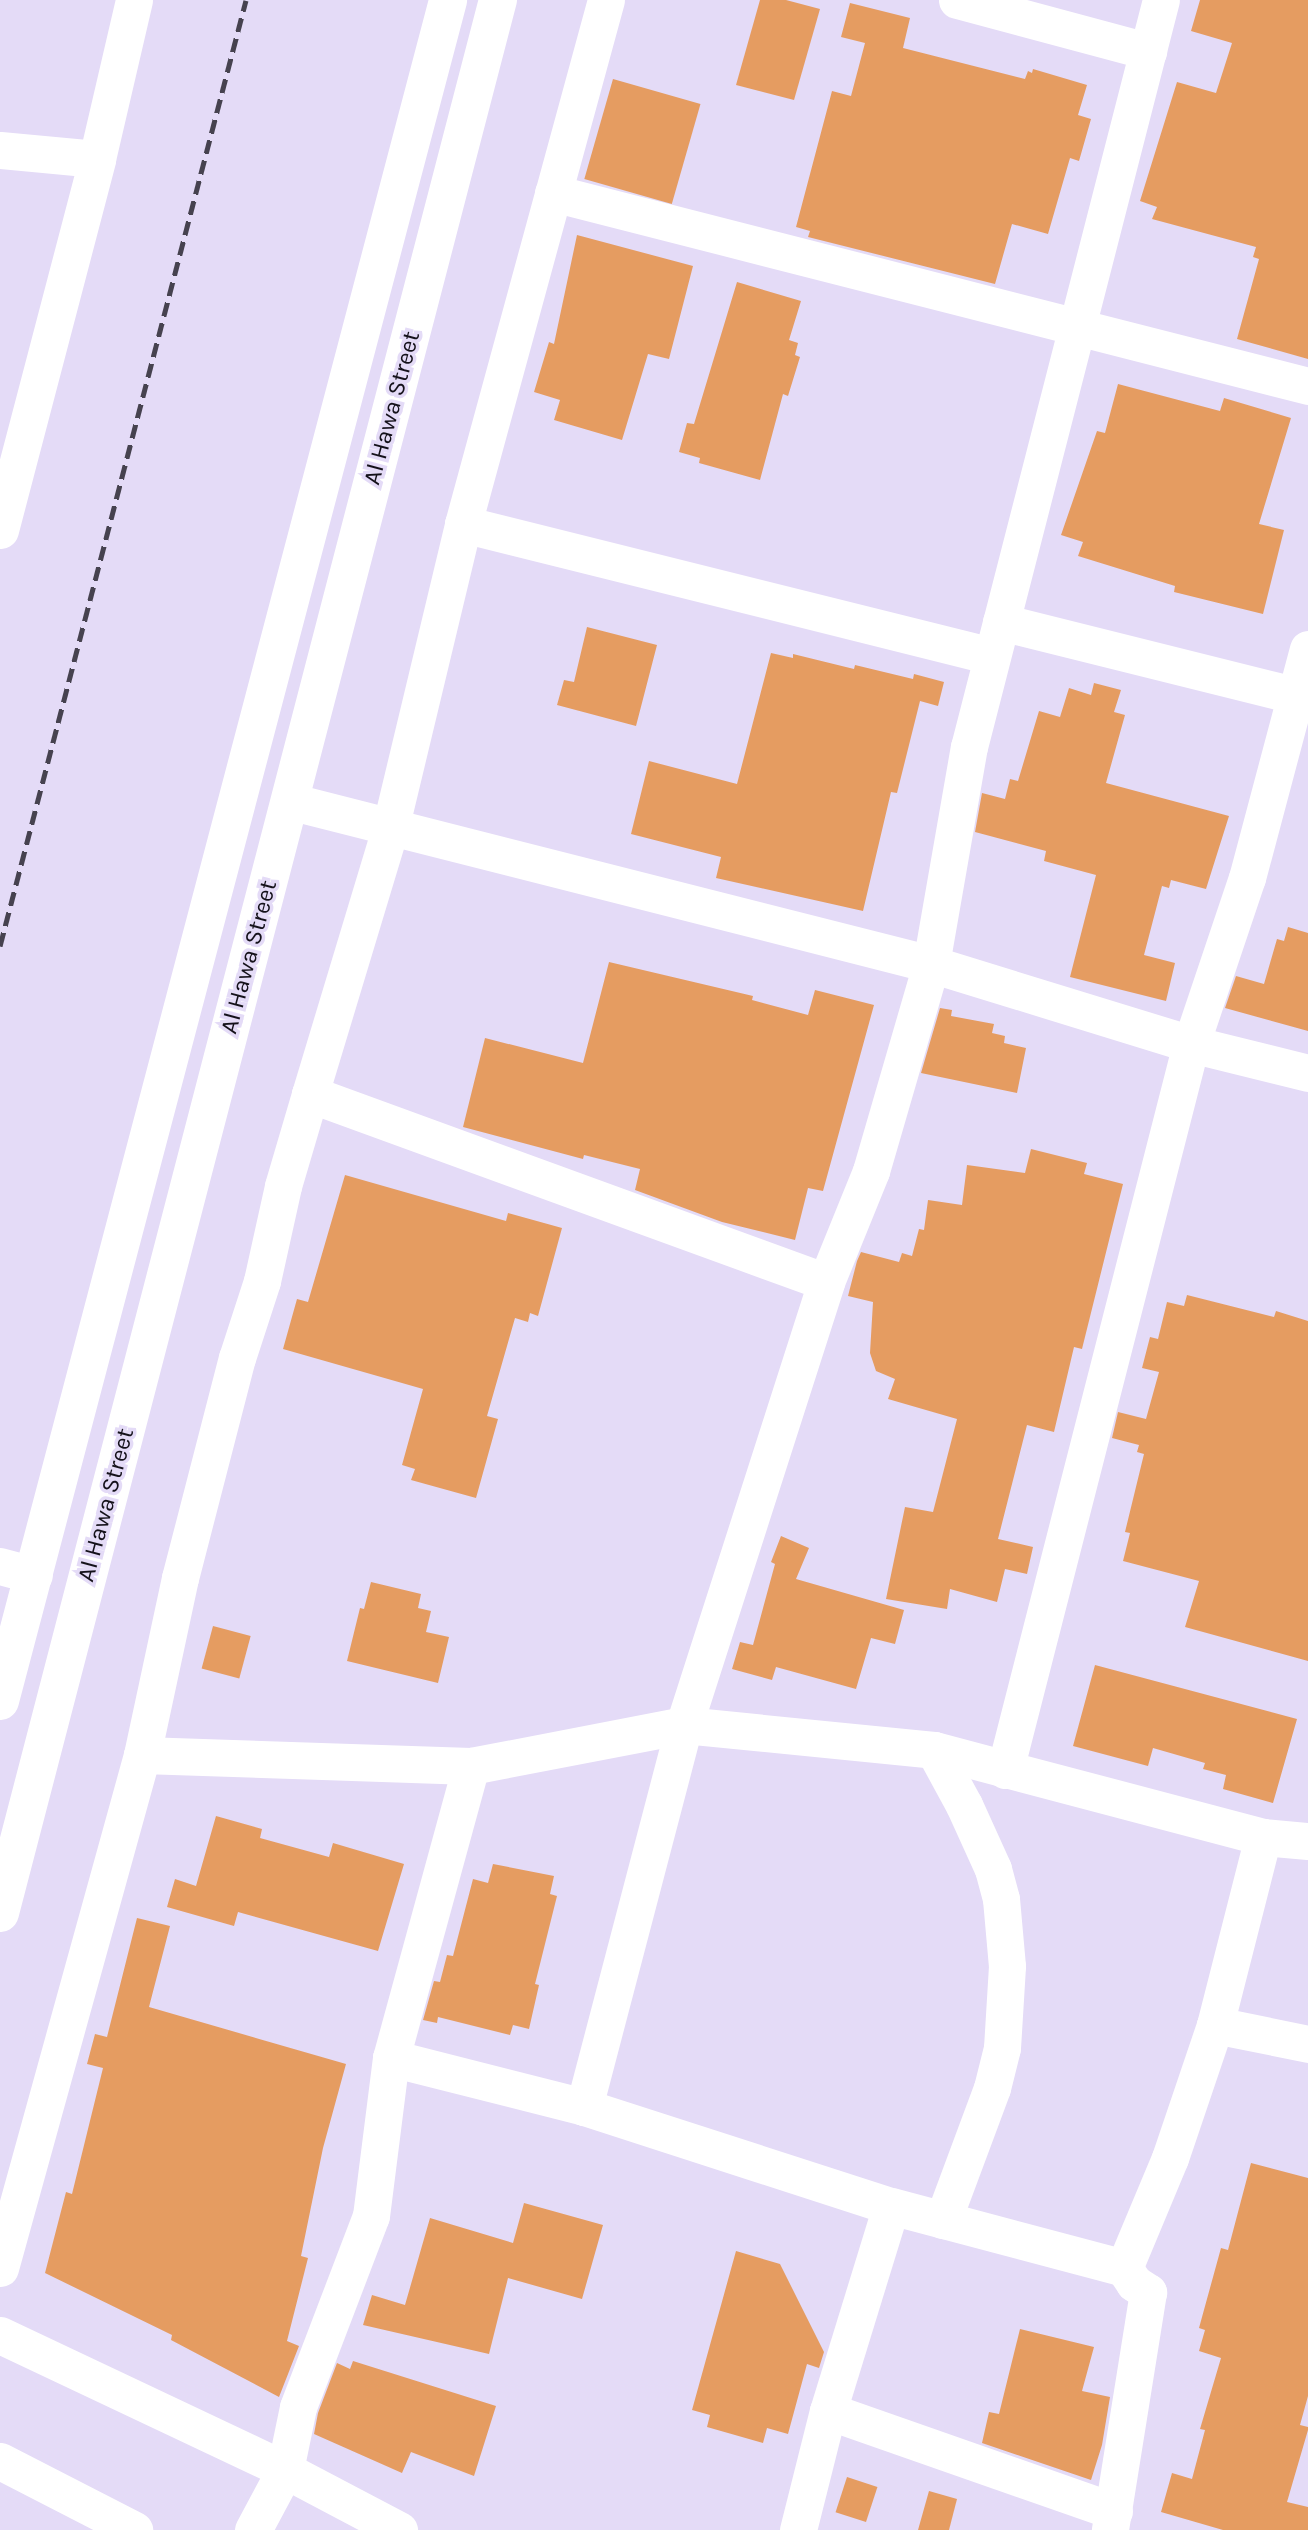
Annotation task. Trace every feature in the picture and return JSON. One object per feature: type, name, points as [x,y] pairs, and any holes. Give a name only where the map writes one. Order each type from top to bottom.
[{"type":"highway","name":"Al Hawa Street","points":[[0,1701],[17,1570],[448,0]]},
{"type":"highway","name":"Al Hawa Street","points":[[0,1913],[498,0]]},
{"type":"street","points":[[0,530],[97,159],[134,0]]},
{"type":"street","points":[[0,2268],[142,1755],[180,1578],[310,1094],[390,830],[463,524],[606,0]]},
{"type":"street","points":[[957,0],[1148,51]]},
{"type":"street","points":[[583,2107],[684,1726],[826,1282],[871,1171],[931,964],[969,747],[1161,0]]},
{"type":"street","points":[[0,150],[97,159]]},
{"type":"street","points":[[553,193],[1308,387]]},
{"type":"street","points":[[463,524],[997,639],[1297,696]]},
{"type":"street","points":[[1005,1770],[1191,1044],[1247,877],[1308,649]]},
{"type":"street","points":[[289,802],[390,830],[931,964],[1191,1044],[1308,1073]]},
{"type":"street","points":[[310,1094],[826,1282]]},
{"type":"street","points":[[142,1755],[471,1766],[684,1726],[934,1749],[1263,1837],[1308,1842]]},
{"type":"street","points":[[934,1749],[970,1815],[993,1868],[1001,1899],[1007,1966],[1002,2048],[992,2088],[943,2220]]},
{"type":"street","points":[[253,2530],[285,2470],[298,2407],[370,2216],[391,2058],[471,1766]]},
{"type":"street","points":[[1124,2268],[1170,2158],[1215,2025],[1263,1837]]},
{"type":"street","points":[[1215,2025],[1308,2044]]},
{"type":"street","points":[[391,2058],[583,2107],[891,2206],[1124,2268],[1134,2283],[1148,2292],[1112,2520],[828,2411]]},
{"type":"street","points":[[798,2530],[828,2411],[891,2206]]},
{"type":"street","points":[[0,2335],[285,2470],[399,2530]]},
{"type":"street","points":[[0,2461],[134,2530]]},
{"type":"building","points":[[760,0],[786,0],[820,9],[794,100],[736,85]]},
{"type":"building","points":[[1200,0],[1308,0],[1308,359],[1237,339],[1259,259],[1253,257],[1256,247],[1152,219],[1157,207],[1140,201],[1177,82],[1216,93],[1232,43],[1191,31]]},
{"type":"building","points":[[850,3],[910,18],[903,48],[1025,79],[1028,71],[1032,73],[1033,69],[1087,85],[1078,115],[1091,119],[1079,161],[1070,158],[1048,234],[1012,224],[995,284],[808,237],[810,231],[796,227],[832,91],[851,96],[865,43],[841,37]]},
{"type":"building","points":[[613,79],[700,104],[672,204],[584,179]]},
{"type":"building","points":[[577,235],[693,266],[669,359],[648,354],[622,440],[554,420],[560,400],[534,392],[549,342],[554,344]]},
{"type":"building","points":[[737,282],[801,301],[789,340],[798,343],[795,355],[800,357],[788,396],[783,394],[760,480],[699,463],[700,458],[679,452],[687,423],[694,424]]},
{"type":"building","points":[[1118,384],[1220,411],[1224,398],[1291,418],[1259,524],[1284,530],[1263,614],[1174,592],[1175,586],[1078,556],[1083,542],[1061,535],[1097,431],[1105,433]]},
{"type":"building","points":[[587,627],[657,645],[636,726],[557,705],[564,680],[574,682]]},
{"type":"building","points":[[771,653],[793,658],[793,654],[854,669],[855,665],[913,679],[914,674],[944,682],[938,706],[920,701],[897,793],[891,792],[863,911],[716,878],[721,857],[631,834],[649,761],[737,784]]},
{"type":"building","points":[[1094,683],[1121,690],[1114,712],[1125,715],[1106,783],[1229,816],[1206,889],[1171,880],[1169,888],[1162,886],[1144,955],[1175,963],[1166,1001],[1070,977],[1096,875],[1044,861],[1046,851],[975,832],[982,793],[1005,799],[1010,779],[1018,781],[1039,711],[1060,717],[1069,688],[1091,695]]},
{"type":"building","points":[[1288,927],[1308,933],[1308,1031],[1225,1008],[1236,976],[1264,984],[1277,939],[1284,941]]},
{"type":"building","points":[[609,962],[753,996],[752,1000],[808,1015],[815,990],[874,1005],[823,1191],[808,1188],[795,1240],[722,1222],[635,1190],[640,1169],[584,1155],[583,1159],[463,1127],[485,1038],[583,1063]]},
{"type":"building","points":[[940,1008],[952,1010],[951,1016],[994,1024],[992,1033],[1005,1036],[1004,1043],[1026,1048],[1017,1093],[921,1073]]},
{"type":"building","points":[[1031,1149],[1087,1163],[1084,1174],[1123,1184],[1082,1349],[1074,1347],[1054,1432],[1027,1425],[998,1539],[1033,1547],[1027,1574],[1005,1569],[997,1602],[950,1589],[947,1609],[886,1599],[905,1507],[933,1512],[957,1419],[888,1399],[895,1379],[876,1371],[870,1353],[873,1302],[848,1296],[857,1261],[861,1252],[899,1262],[902,1253],[912,1256],[919,1229],[924,1230],[928,1200],[962,1205],[967,1165],[1025,1173]]},
{"type":"building","points":[[345,1175],[506,1221],[508,1213],[562,1228],[538,1316],[530,1313],[528,1322],[515,1318],[487,1416],[498,1419],[476,1498],[411,1480],[415,1469],[402,1465],[423,1389],[283,1349],[297,1299],[308,1302]]},
{"type":"building","points":[[1187,1295],[1274,1317],[1276,1311],[1308,1321],[1308,1661],[1185,1627],[1199,1581],[1123,1561],[1130,1533],[1125,1532],[1144,1454],[1137,1452],[1139,1445],[1112,1438],[1118,1412],[1146,1419],[1159,1372],[1142,1368],[1150,1337],[1158,1339],[1167,1302],[1184,1306]]},
{"type":"building","points":[[781,1536],[809,1548],[796,1579],[904,1610],[895,1644],[871,1638],[856,1689],[776,1667],[772,1680],[732,1669],[740,1642],[753,1645],[775,1564],[771,1562]]},
{"type":"building","points":[[371,1582],[421,1594],[418,1608],[431,1611],[426,1632],[449,1637],[438,1683],[347,1661],[360,1608],[364,1609]]},
{"type":"building","points":[[213,1626],[251,1636],[239,1679],[202,1669]]},
{"type":"building","points":[[1095,1665],[1297,1719],[1273,1803],[1223,1789],[1226,1775],[1203,1769],[1205,1763],[1153,1748],[1148,1766],[1073,1746]]},
{"type":"building","points":[[216,1816],[262,1829],[260,1838],[329,1857],[333,1843],[404,1864],[378,1951],[238,1912],[234,1926],[167,1907],[175,1879],[196,1886]]},
{"type":"building","points":[[493,1864],[554,1876],[550,1894],[557,1896],[535,1984],[539,1985],[529,2029],[513,2025],[510,2035],[438,2017],[437,2023],[423,2020],[434,1981],[440,1982],[447,1955],[453,1956],[473,1879],[488,1883]]},
{"type":"building","points":[[137,1918],[170,1926],[149,2007],[346,2064],[323,2148],[301,2256],[308,2258],[287,2341],[299,2346],[279,2397],[171,2340],[172,2335],[45,2273],[66,2192],[72,2194],[103,2068],[87,2064],[95,2034],[107,2037]]},
{"type":"building","points":[[1251,2163],[1308,2178],[1308,2396],[1300,2425],[1308,2427],[1308,2430],[1287,2502],[1308,2507],[1308,2530],[1223,2530],[1161,2512],[1172,2473],[1192,2479],[1205,2430],[1200,2429],[1221,2358],[1199,2351],[1205,2330],[1199,2328],[1221,2248],[1228,2250]]},
{"type":"building","points":[[524,2203],[603,2225],[582,2299],[508,2278],[489,2354],[363,2325],[372,2295],[405,2305],[430,2218],[513,2243]]},
{"type":"building","points":[[736,2251],[780,2264],[824,2352],[819,2368],[807,2364],[788,2434],[767,2428],[763,2443],[707,2427],[710,2415],[692,2410]]},
{"type":"building","points":[[1020,2329],[1094,2347],[1082,2391],[1110,2397],[1102,2445],[1091,2480],[982,2443],[989,2412],[999,2414]]},
{"type":"building","points":[[353,2361],[496,2406],[474,2476],[411,2452],[402,2473],[314,2434],[318,2413],[337,2363],[350,2369]]},
{"type":"building","points":[[847,2477],[877,2487],[866,2522],[836,2512]]},
{"type":"building","points":[[929,2491],[957,2499],[949,2530],[918,2530]]},
{"type":"railway","points":[[0,946],[246,0]]}]
